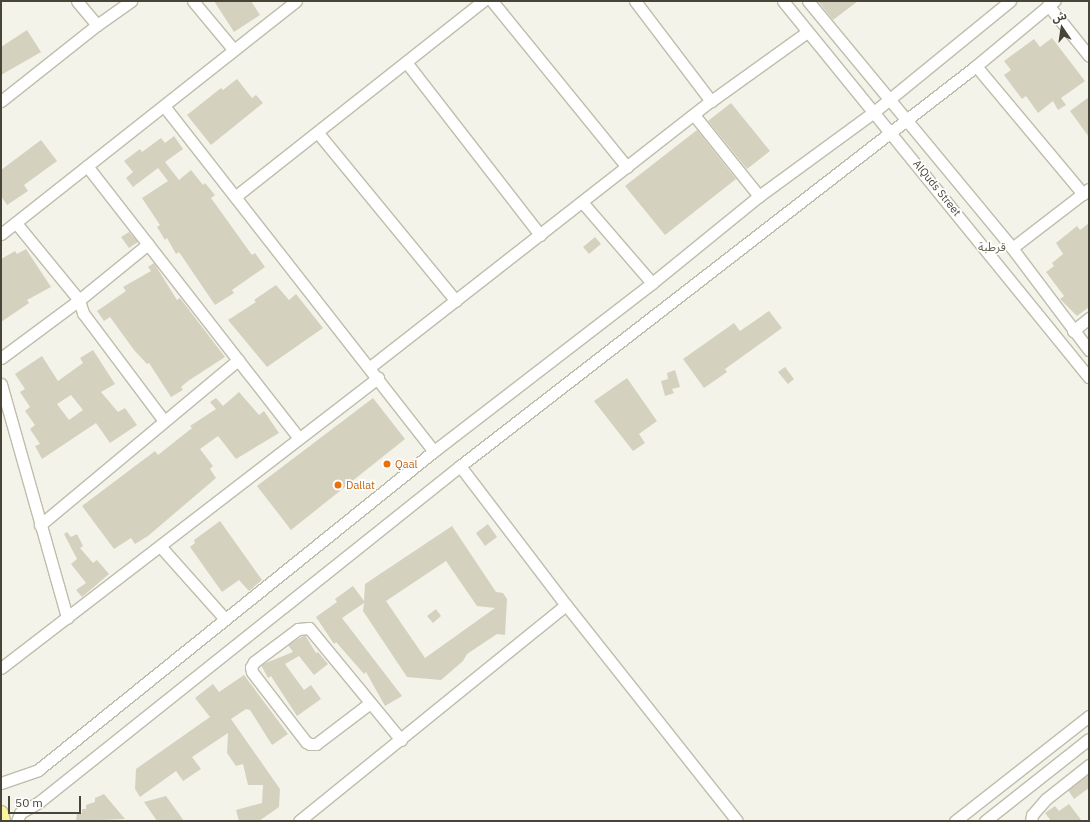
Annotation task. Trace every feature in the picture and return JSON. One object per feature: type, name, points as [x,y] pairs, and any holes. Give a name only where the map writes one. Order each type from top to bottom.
[{"type":"main road","points":[[1,814],[3,821]]},
{"type":"street","points":[[77,1],[97,25]]},
{"type":"street","points":[[1,101],[97,25],[131,1]]},
{"type":"street","points":[[193,1],[233,49]]},
{"type":"street","points":[[1,234],[164,106],[233,49],[296,1]]},
{"type":"street","points":[[236,196],[318,133],[483,1]]},
{"type":"street","points":[[492,1],[627,167]]},
{"type":"street","points":[[635,1],[711,102]]},
{"type":"street","name":"AlQuds Street","points":[[783,1],[807,32],[875,111],[1089,377]]},
{"type":"street","name":"AlQuds Street","points":[[808,1],[887,100],[1012,248],[1073,331],[1089,350]]},
{"type":"street","points":[[1,783],[38,770],[434,451],[652,284],[759,196],[875,111],[1010,1]]},
{"type":"street","points":[[17,821],[20,813],[39,802],[460,466],[904,120],[976,66],[1051,3],[1089,56]]},
{"type":"street","points":[[370,367],[694,115],[807,32]]},
{"type":"street","points":[[406,62],[540,235]]},
{"type":"street","points":[[976,66],[1086,191],[1012,248]]},
{"type":"street","points":[[164,106],[370,367],[434,451]]},
{"type":"street","points":[[694,115],[759,196]]},
{"type":"street","points":[[318,133],[456,301]]},
{"type":"street","points":[[87,166],[299,438]]},
{"type":"street","points":[[582,202],[652,284]]},
{"type":"street","points":[[16,223],[79,300],[83,313],[164,421]]},
{"type":"street","points":[[1,358],[79,300],[148,244]]},
{"type":"street","points":[[1073,331],[1089,318]]},
{"type":"street","points":[[40,525],[238,360]]},
{"type":"street","points":[[1,668],[378,378]]},
{"type":"street","points":[[1,384],[67,618]]},
{"type":"street","points":[[460,466],[566,605],[737,821]]},
{"type":"street","points":[[160,546],[225,619]]},
{"type":"street","points":[[303,820],[566,605]]},
{"type":"street","points":[[370,703],[316,744],[310,744],[306,742],[252,672],[251,667],[254,662],[298,629],[309,628],[370,703],[400,740]]},
{"type":"street","points":[[955,821],[1089,716]]},
{"type":"street","points":[[985,821],[1089,739]]},
{"type":"street","points":[[1031,821],[1032,814],[1046,799],[1089,765]]},
{"type":"building","points":[[214,1],[251,1],[260,15],[234,32]]},
{"type":"building","points":[[818,1],[858,1],[833,20]]},
{"type":"building","points":[[27,30],[41,52],[1,75],[1,47]]},
{"type":"building","points":[[1052,38],[1085,81],[1061,98],[1066,105],[1058,110],[1053,101],[1038,113],[1026,96],[1022,99],[1004,75],[1011,70],[1004,61],[1034,39],[1040,47]]},
{"type":"building","points":[[237,79],[252,98],[256,95],[263,103],[211,145],[187,115],[221,88],[223,90]]},
{"type":"building","points":[[1089,97],[1089,137],[1070,111]]},
{"type":"building","points":[[731,103],[770,151],[747,169],[708,121]]},
{"type":"building","points":[[697,130],[736,179],[665,235],[625,186]]},
{"type":"building","points":[[174,136],[183,149],[165,162],[179,180],[191,170],[203,185],[205,183],[215,195],[211,198],[252,255],[255,253],[265,267],[232,290],[234,293],[215,305],[179,252],[176,254],[167,238],[165,240],[157,227],[160,225],[142,198],[168,181],[158,168],[133,187],[126,178],[133,172],[124,161],[140,149],[142,152],[161,138],[165,143]]},
{"type":"building","points":[[41,140],[57,161],[24,185],[28,191],[7,205],[1,196],[1,170]]},
{"type":"building","points":[[1089,223],[1089,307],[1077,316],[1060,299],[1064,296],[1046,272],[1054,266],[1052,263],[1063,254],[1056,243],[1077,226],[1080,230]]},
{"type":"building","points":[[129,232],[138,242],[129,248],[121,237]]},
{"type":"building","points":[[595,237],[601,244],[589,254],[583,247]]},
{"type":"building","points":[[26,249],[51,287],[27,300],[29,303],[1,322],[1,259],[15,251],[17,254]]},
{"type":"building","points":[[154,263],[177,300],[180,298],[225,357],[188,381],[181,387],[183,390],[171,397],[149,363],[147,364],[134,350],[110,317],[104,321],[97,311],[126,291],[123,287],[151,271],[148,267]]},
{"type":"building","points":[[276,285],[289,300],[296,294],[323,328],[267,367],[228,320],[256,302],[254,300]]},
{"type":"building","points":[[769,311],[782,328],[725,369],[727,372],[704,388],[683,359],[734,323],[740,331]]},
{"type":"building","points":[[93,350],[115,384],[101,392],[118,412],[125,408],[137,425],[110,443],[96,423],[42,459],[35,446],[40,444],[30,429],[35,425],[25,411],[30,407],[20,392],[25,389],[15,374],[42,356],[58,381],[83,363],[80,358]],"holes":[[[71,395],[83,410],[69,420],[57,404]]]},
{"type":"building","points":[[785,367],[794,379],[788,384],[778,372]]},
{"type":"building","points":[[675,370],[680,387],[672,389],[674,393],[665,396],[661,381],[668,379],[667,373]]},
{"type":"building","points":[[627,378],[657,421],[639,434],[645,443],[633,451],[594,401]]},
{"type":"building","points":[[239,392],[259,415],[264,411],[279,433],[236,459],[218,436],[200,449],[213,466],[210,469],[216,478],[148,536],[135,544],[131,538],[114,549],[82,506],[155,451],[158,455],[192,428],[190,426],[216,409],[210,402],[216,398],[223,406]]},
{"type":"building","points":[[373,398],[405,439],[291,530],[257,486]]},
{"type":"building","points":[[220,521],[262,580],[249,591],[239,580],[222,592],[190,547],[195,543],[194,540]]},
{"type":"building","points":[[488,524],[497,537],[485,546],[476,533]]},
{"type":"building","points":[[452,526],[496,592],[503,593],[507,599],[505,635],[497,634],[467,654],[463,661],[441,680],[407,677],[363,611],[364,603],[342,618],[402,696],[385,706],[366,672],[364,674],[336,642],[334,644],[316,617],[337,602],[335,599],[353,586],[364,601],[365,584]],"holes":[[[446,561],[477,606],[495,608],[425,658],[386,601]]]},
{"type":"building","points":[[67,532],[71,537],[77,534],[83,546],[80,548],[93,563],[97,560],[109,574],[82,597],[76,590],[86,583],[71,564],[77,559],[64,534]]},
{"type":"building","points":[[436,609],[441,616],[433,623],[427,616]]},
{"type":"building","points":[[305,635],[316,653],[318,652],[328,664],[314,675],[299,656],[285,664],[304,690],[311,685],[321,699],[297,716],[271,676],[268,678],[261,665],[293,652],[288,645]]},
{"type":"building","points":[[244,675],[288,734],[272,745],[250,710],[246,709],[231,719],[280,789],[279,807],[259,821],[239,821],[236,810],[262,803],[263,785],[248,785],[243,764],[236,766],[227,753],[228,733],[192,757],[201,769],[183,781],[176,771],[140,797],[135,789],[136,769],[210,717],[195,698],[213,684],[219,692]]},
{"type":"building","points":[[1089,774],[1089,788],[1074,799],[1068,790]]},
{"type":"building","points":[[104,794],[125,819],[76,821],[77,813],[82,813],[82,809],[86,809],[86,805],[95,802],[95,798]]},
{"type":"building","points":[[166,796],[184,821],[157,821],[144,802]]},
{"type":"building","points":[[1069,804],[1082,821],[1051,821],[1045,813],[1055,806],[1059,811]]},
{"type":"place","name":"Qaal","points":[[387,464]]},
{"type":"place","name":"Dallat","points":[[338,485]]},
{"type":"district","name":"قرطبة","points":[[992,247]]}]
